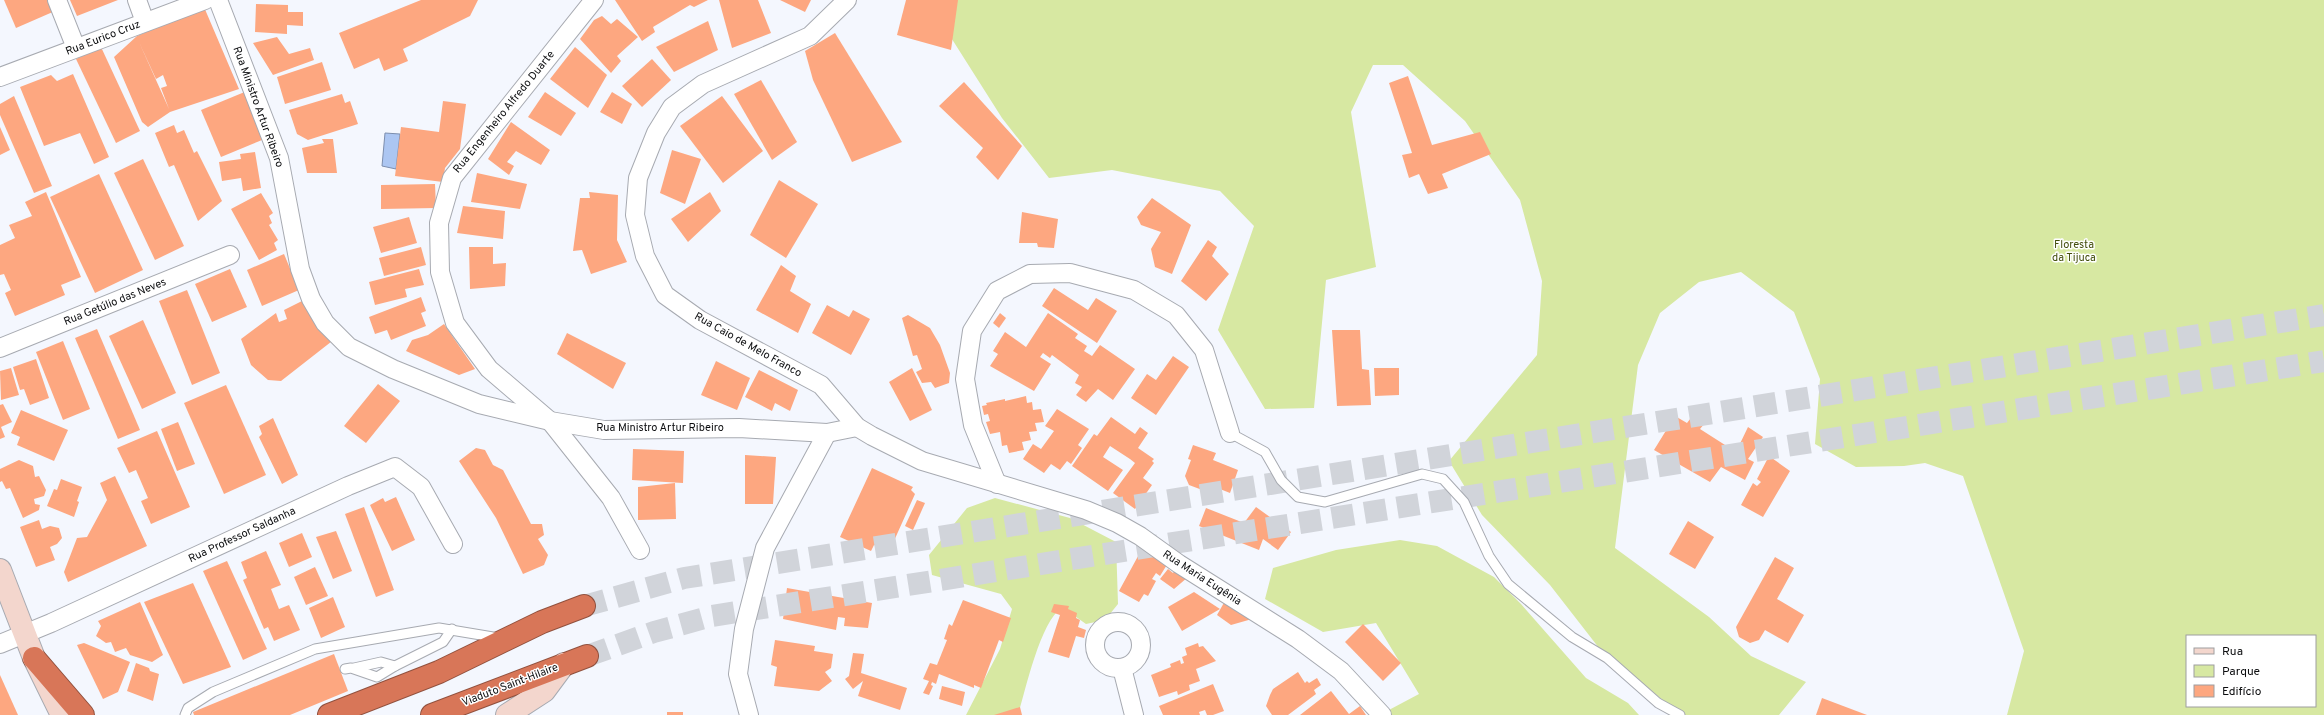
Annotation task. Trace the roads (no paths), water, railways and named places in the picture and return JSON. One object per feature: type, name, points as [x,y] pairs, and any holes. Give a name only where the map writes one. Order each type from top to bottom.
[{"type":"highway","points":[[359,715],[504,639],[542,622],[584,606]]},
{"type":"highway","name":"Viaduto Saint-Hilaire","points":[[432,715],[587,656]]},
{"type":"highway","points":[[34,658],[83,715]]},
{"type":"highway","points":[[329,715],[439,672]]},
{"type":"main road","points":[[0,570],[34,658],[62,715]]},
{"type":"main road","points":[[507,715],[544,691],[564,664]]},
{"type":"street","points":[[57,0],[76,48]]},
{"type":"street","points":[[137,0],[146,22]]},
{"type":"street","name":"Rua Eurico Cruz","points":[[0,77],[205,0]]},
{"type":"street","name":"Rua Ministro Artur Ribeiro","points":[[218,0],[279,158],[300,269],[311,299],[325,323],[349,347],[393,370],[479,404],[550,421],[604,430],[739,428],[827,433],[857,427]]},
{"type":"street","name":"Rua Engenheiro Alfredo Duarte","points":[[594,0],[452,178],[438,223],[440,272],[455,323],[489,369],[550,421],[610,498],[640,550]]},
{"type":"street","name":"Rua Caio de Melo Franco","points":[[847,0],[810,36],[703,84],[672,106],[656,133],[638,178],[634,215],[645,256],[665,295],[700,320],[821,385],[857,427],[922,461],[997,484]]},
{"type":"street","name":"Rua Getúlio das Neves","points":[[0,348],[230,255]]},
{"type":"street","points":[[997,484],[974,425],[964,379],[972,331],[997,291],[1030,274],[1070,273],[1134,290],[1176,316],[1204,350],[1230,433]]},
{"type":"street","points":[[749,715],[738,674],[744,629],[764,548],[827,433]]},
{"type":"street","name":"Rua Professor Saldanha","points":[[0,644],[26,634],[348,486],[395,467],[422,487],[453,544]]},
{"type":"street","name":"Rua Maria Eugênia","points":[[997,484],[1086,510],[1117,523],[1140,536],[1179,564],[1310,648],[1341,671],[1382,715]]},
{"type":"street","points":[[1122,668],[1134,715]]},
{"type":"lane","points":[[1230,433],[1264,452],[1281,480],[1298,497],[1325,502],[1422,474],[1443,479],[1464,502],[1489,556],[1508,584],[1572,637],[1607,658],[1658,703],[1680,715]]},
{"type":"lane","points":[[185,715],[188,708],[212,692],[315,649],[386,635],[439,628],[504,639]]},
{"type":"lane","points":[[395,666],[381,662],[348,669],[368,673],[374,678],[377,677],[395,666],[443,642],[452,629]]},
{"type":"lane","points":[[368,673],[374,663]]},
{"type":"water","points":[[385,133],[400,134],[396,169],[382,166]]},
{"type":"tunnel","points":[[584,606],[684,578],[2324,315]]},
{"type":"tunnel","points":[[587,656],[654,632],[712,616],[2324,361]]},
{"type":"park label","name":"Floresta da Tijuca","points":[[2074,251]]}]
